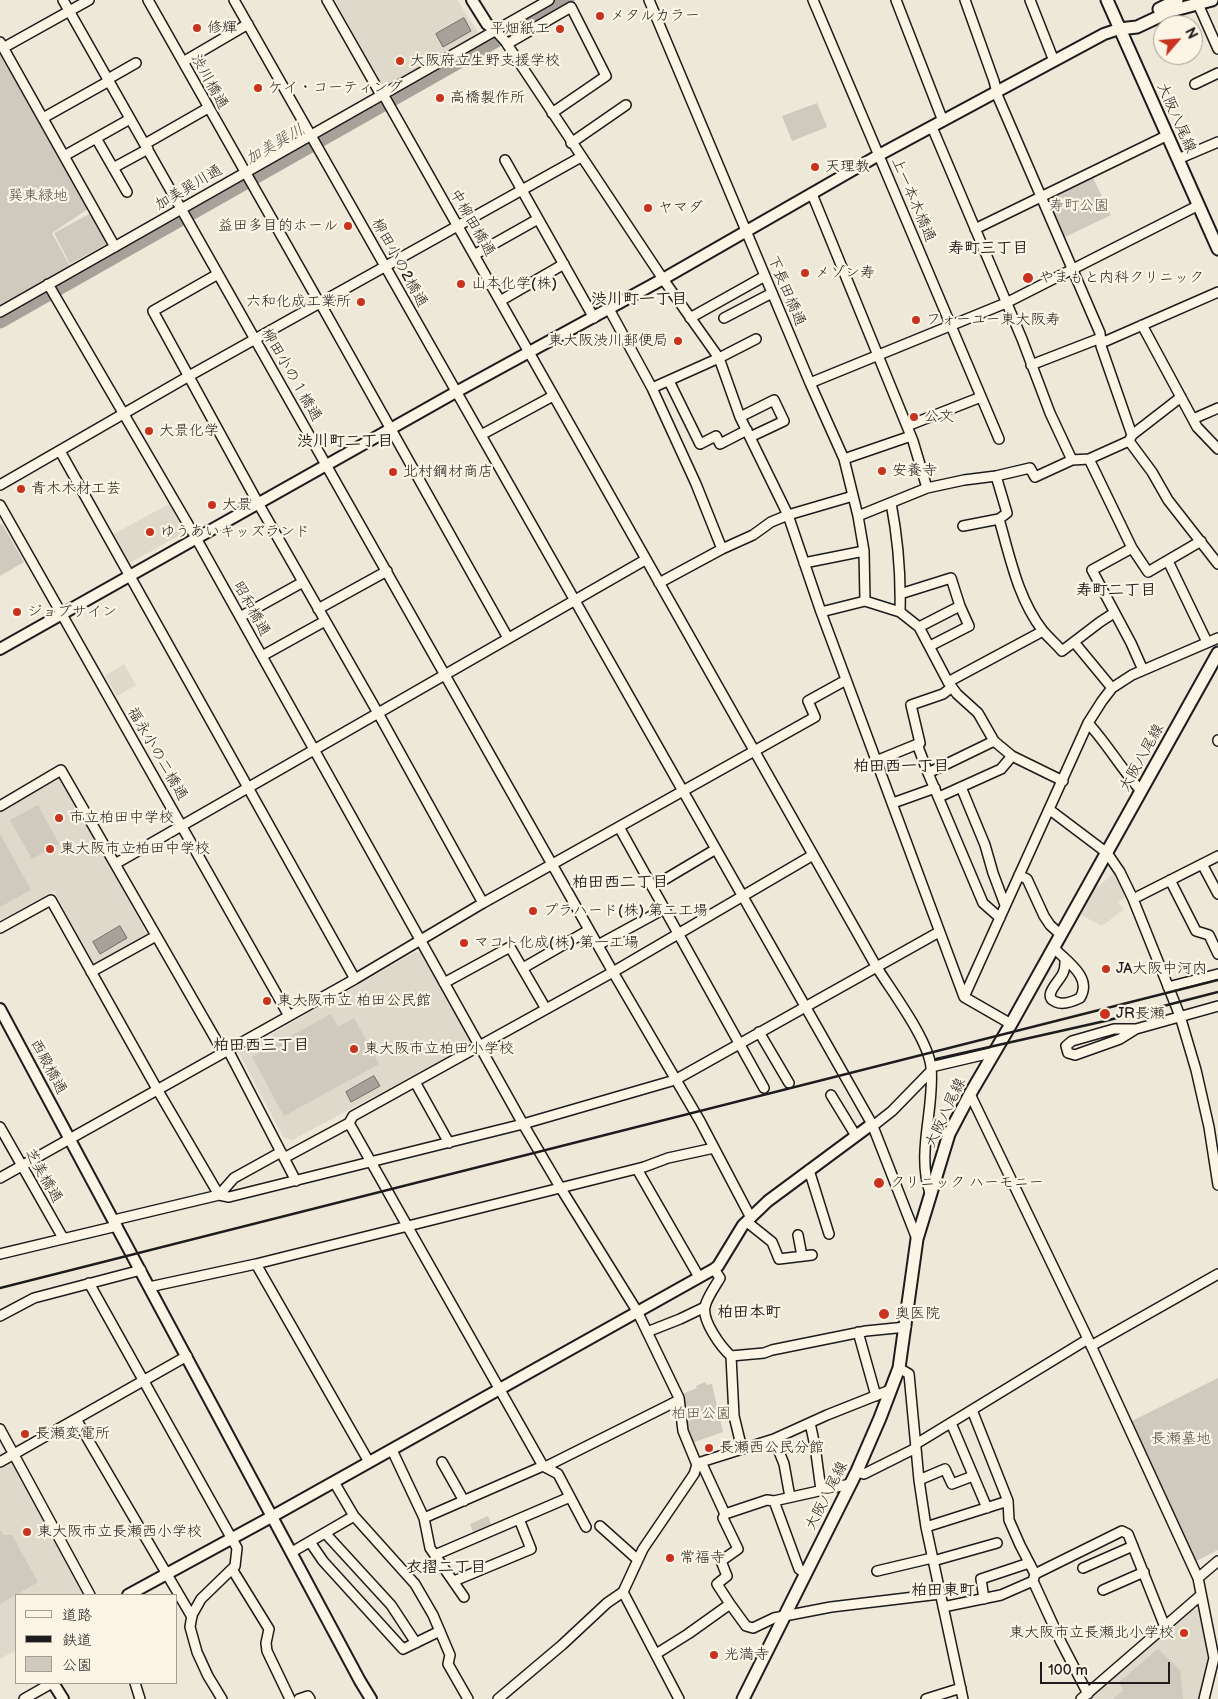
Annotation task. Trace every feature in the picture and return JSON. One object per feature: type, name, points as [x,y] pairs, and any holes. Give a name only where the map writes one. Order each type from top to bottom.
[{"type":"main road","name":"大阪八尾線","points":[[1107,0],[1218,249]]},
{"type":"main road","points":[[1119,29],[1177,0]]},
{"type":"main road","points":[[1119,29],[1137,27],[1165,14],[1212,0]]},
{"type":"main road","name":"大阪八尾線","points":[[744,1699],[783,1616],[850,1484],[900,1368],[917,1239],[949,1134],[1218,653]]},
{"type":"street","name":"柳田小の１橋通","points":[[63,0],[714,1148],[749,1220]]},
{"type":"street","points":[[89,0],[2,45],[115,247]]},
{"type":"street","name":"渋川橋通","points":[[148,0],[321,303],[508,638]]},
{"type":"street","name":"柳田小の2橋通","points":[[234,0],[872,1125],[917,1239]]},
{"type":"street","name":"中柳田橋通","points":[[327,0],[458,226],[876,966],[926,1047],[931,1069]]},
{"type":"street","points":[[472,0],[487,24],[501,37],[663,279],[719,358],[740,417],[788,515],[821,612],[964,997],[1012,1024]]},
{"type":"street","name":"加美巽川通","points":[[0,312],[115,247],[184,213],[314,141],[483,38],[501,37],[503,27],[549,0]]},
{"type":"street","name":"下長田橋通","points":[[649,0],[810,383],[844,458],[864,551],[866,601]]},
{"type":"street","name":"上一本木橋通","points":[[814,0],[999,439]]},
{"type":"street","points":[[896,0],[943,121]]},
{"type":"street","points":[[965,0],[997,93],[1100,333],[1101,346],[1131,438],[1168,500],[1218,564]]},
{"type":"street","points":[[1030,0],[1054,61]]},
{"type":"street","points":[[1198,4],[1218,49]]},
{"type":"street","points":[[501,37],[571,7],[606,76],[552,113]]},
{"type":"street","points":[[183,62],[248,24]]},
{"type":"street","points":[[0,649],[456,392],[594,318],[879,155],[1104,34],[1119,29]]},
{"type":"street","points":[[43,118],[136,63]]},
{"type":"street","points":[[1195,84],[1218,73]]},
{"type":"street","points":[[572,143],[626,105]]},
{"type":"street","points":[[113,168],[208,108]]},
{"type":"street","points":[[64,156],[130,118]]},
{"type":"street","points":[[932,127],[1050,413],[1072,460]]},
{"type":"street","points":[[974,229],[1168,136]]},
{"type":"street","points":[[96,138],[127,192]]},
{"type":"street","points":[[1178,159],[1218,142]]},
{"type":"street","points":[[0,485],[122,414],[581,157]]},
{"type":"street","points":[[505,160],[594,318]]},
{"type":"street","points":[[812,194],[911,436],[927,488]]},
{"type":"street","points":[[810,383],[1006,303],[1199,205]]},
{"type":"street","points":[[474,255],[538,219]]},
{"type":"street","points":[[500,301],[564,264]]},
{"type":"street","points":[[218,274],[153,311],[258,503],[378,713],[483,903]]},
{"type":"street","points":[[690,318],[765,276]]},
{"type":"street","name":"昭和橋通","points":[[48,284],[122,414],[196,538],[523,1124],[560,1188],[637,1312],[679,1400],[683,1430],[726,1514],[723,1518],[738,1549],[721,1561],[727,1576],[717,1584],[730,1604]]},
{"type":"street","points":[[1031,364],[1098,338],[1106,341],[1218,292]]},
{"type":"street","points":[[724,318],[772,293]]},
{"type":"street","points":[[609,309],[652,388],[696,484],[722,549]]},
{"type":"street","points":[[1142,325],[1197,427],[1218,449]]},
{"type":"street","points":[[652,388],[719,358],[756,338]]},
{"type":"street","points":[[669,381],[700,444],[716,436],[720,444],[784,421],[774,400],[740,417]]},
{"type":"street","points":[[481,435],[553,396]]},
{"type":"street","points":[[858,516],[927,488],[1030,468],[1035,477],[1072,460],[1089,459],[1131,438],[1181,396]]},
{"type":"street","points":[[907,426],[981,397]]},
{"type":"street","points":[[1193,419],[1218,408]]},
{"type":"street","points":[[844,458],[911,436]]},
{"type":"street","points":[[60,451],[355,979]]},
{"type":"street","points":[[1089,459],[1132,548],[1148,572],[1201,541]]},
{"type":"street","points":[[963,526],[999,518],[1006,513],[996,476]]},
{"type":"street","points":[[659,583],[722,549],[753,536],[771,522],[788,515],[853,496]]},
{"type":"street","points":[[891,503],[898,538],[901,569],[900,612]]},
{"type":"street","name":"福永小の二橋通","points":[[0,505],[289,1016]]},
{"type":"street","points":[[999,518],[1024,599],[1043,630],[1062,651],[1114,613]]},
{"type":"street","points":[[1132,548],[1092,570],[1131,643],[1142,670]]},
{"type":"street","points":[[804,564],[864,551]]},
{"type":"street","points":[[115,864],[645,560]]},
{"type":"street","points":[[1168,561],[1207,642]]},
{"type":"street","points":[[318,609],[386,571]]},
{"type":"street","points":[[900,594],[951,578],[969,626],[930,646]]},
{"type":"street","points":[[240,617],[303,582]]},
{"type":"street","points":[[821,612],[866,601],[900,612],[920,627],[950,685],[978,713],[994,741],[1012,756],[1063,780]]},
{"type":"street","points":[[920,627],[960,606]]},
{"type":"street","points":[[262,656],[325,620]]},
{"type":"street","points":[[876,761],[920,743],[911,705],[943,694],[950,685],[1043,630]]},
{"type":"street","points":[[964,997],[1088,723],[1102,701],[1112,688],[1132,675],[1218,638]]},
{"type":"street","points":[[1074,642],[1112,688]]},
{"type":"street","points":[[0,1178],[355,979],[483,903],[815,717],[808,701],[846,680]]},
{"type":"street","points":[[1088,723],[1102,739],[1128,777],[1141,791]]},
{"type":"street","points":[[928,772],[994,741]]},
{"type":"street","points":[[917,744],[983,903],[1000,918]]},
{"type":"street","points":[[939,797],[1001,769],[1012,756]]},
{"type":"street","points":[[0,806],[61,770],[156,936],[225,1051],[296,1181]]},
{"type":"street","points":[[961,787],[985,845],[992,873],[1006,905]]},
{"type":"street","points":[[893,803],[935,788]]},
{"type":"street","points":[[1050,810],[1107,854],[1120,872],[1133,899],[1180,1016],[1210,1127],[1218,1185]]},
{"type":"street","points":[[619,827],[764,1088]]},
{"type":"street","points":[[652,887],[716,849]]},
{"type":"street","points":[[219,1195],[234,1178],[349,1123],[353,1116],[613,972],[814,855]]},
{"type":"street","points":[[1133,899],[1218,856]]},
{"type":"street","points":[[1202,864],[1218,894]]},
{"type":"street","points":[[1019,875],[1027,879],[1044,916],[1050,925],[1061,935]]},
{"type":"street","points":[[1170,880],[1196,931],[1209,935],[1218,954]]},
{"type":"street","points":[[0,928],[51,900],[219,1195]]},
{"type":"street","points":[[598,945],[664,908]]},
{"type":"street","points":[[523,968],[589,930]]},
{"type":"street","points":[[0,1254],[219,1195],[229,1197],[523,1124],[675,1080],[939,932]]},
{"type":"street","points":[[92,972],[156,936]]},
{"type":"street","points":[[444,983],[510,947],[546,1009]]},
{"type":"street","points":[[1054,948],[1082,978],[1083,988],[1080,998],[1060,1003],[1054,1001],[1051,997],[1051,992],[1063,973],[1065,961]]},
{"type":"street","points":[[1168,987],[1218,974]]},
{"type":"street","points":[[1136,1028],[1120,1038],[1074,1055],[1068,1053],[1066,1046],[1072,1042],[1114,1029],[1136,1028],[1218,1006]]},
{"type":"street","name":"西殿橋通","points":[[0,1009],[371,1699]]},
{"type":"street","points":[[759,1032],[789,1083]]},
{"type":"street","points":[[130,1594],[392,1450],[714,1269],[749,1220],[768,1201],[892,1111],[931,1069],[994,1052]]},
{"type":"street","points":[[930,1194],[925,1179],[924,1159],[931,1069]]},
{"type":"street","points":[[415,1082],[449,1143]]},
{"type":"street","points":[[970,1094],[1090,1343],[1198,1578],[1216,1656],[1204,1699]]},
{"type":"street","points":[[831,1095],[856,1136]]},
{"type":"street","points":[[349,1123],[544,1467],[558,1474],[586,1527]]},
{"type":"street","name":"芝美橋通","points":[[0,1126],[63,1238]]},
{"type":"street","points":[[149,1287],[256,1264],[638,1169],[668,1158],[714,1148]]},
{"type":"street","points":[[924,1159],[940,1160]]},
{"type":"street","points":[[638,1169],[699,1277]]},
{"type":"street","points":[[809,1170],[829,1234]]},
{"type":"street","points":[[749,1220],[772,1242],[779,1259],[807,1255],[798,1235]]},
{"type":"street","points":[[256,1264],[369,1462]]},
{"type":"street","points":[[647,1332],[705,1307],[720,1278],[714,1269]]},
{"type":"street","points":[[0,1316],[34,1298],[141,1270]]},
{"type":"street","points":[[856,1471],[864,1474],[916,1446],[972,1410],[1090,1343],[1218,1274]]},
{"type":"street","points":[[89,1283],[237,1548],[235,1566],[201,1599],[192,1617],[190,1627],[208,1676],[222,1699]]},
{"type":"street","points":[[705,1307],[708,1321],[716,1339],[723,1350],[730,1356],[734,1416],[742,1449]]},
{"type":"street","points":[[730,1356],[764,1353],[858,1332],[906,1327]]},
{"type":"street","points":[[858,1332],[876,1396]]},
{"type":"street","points":[[0,1462],[187,1356]]},
{"type":"street","points":[[900,1368],[909,1374],[919,1480],[926,1527],[963,1699]]},
{"type":"street","points":[[498,1699],[622,1592],[643,1549],[699,1464],[774,1439],[890,1390]]},
{"type":"street","points":[[424,1518],[544,1467],[679,1400]]},
{"type":"street","points":[[972,1410],[1008,1501],[1009,1520],[1029,1563],[1084,1697],[1201,1595]]},
{"type":"street","points":[[76,1419],[192,1617]]},
{"type":"street","points":[[810,1423],[821,1490]]},
{"type":"street","points":[[951,1424],[987,1508]]},
{"type":"street","points":[[0,1429],[89,1594]]},
{"type":"street","points":[[774,1439],[784,1464],[790,1498]]},
{"type":"street","points":[[392,1450],[424,1518],[430,1548],[464,1597]]},
{"type":"street","points":[[442,1462],[464,1501]]},
{"type":"street","points":[[919,1480],[946,1469],[952,1484],[973,1476]]},
{"type":"street","points":[[334,1482],[354,1516],[415,1584],[433,1615],[450,1655],[448,1664],[468,1699]]},
{"type":"street","points":[[726,1514],[767,1500],[774,1501],[790,1498],[850,1484]]},
{"type":"street","points":[[435,1555],[570,1497]]},
{"type":"street","points":[[774,1501],[799,1569],[805,1573]]},
{"type":"street","points":[[926,1527],[1008,1501]]},
{"type":"street","points":[[292,1552],[354,1516]]},
{"type":"street","points":[[454,1581],[531,1550],[519,1519]]},
{"type":"street","points":[[600,1526],[638,1560]]},
{"type":"street","points":[[943,1607],[1001,1595],[1122,1531],[1128,1534],[1165,1627]]},
{"type":"street","points":[[325,1534],[391,1605],[416,1643]]},
{"type":"street","points":[[310,1542],[323,1561],[403,1649],[440,1631]]},
{"type":"street","points":[[877,1571],[997,1543]]},
{"type":"street","points":[[1084,1568],[1133,1546]]},
{"type":"street","points":[[1198,1578],[1218,1560]]},
{"type":"street","points":[[984,1599],[981,1580],[1029,1563]]},
{"type":"street","points":[[232,1569],[269,1629],[266,1643],[267,1651],[290,1699]]},
{"type":"street","points":[[1103,1590],[1144,1572]]},
{"type":"street","points":[[622,1592],[679,1699]]},
{"type":"street","points":[[656,1654],[730,1604],[746,1626],[753,1628],[774,1618],[831,1607],[940,1594]]},
{"type":"street","points":[[24,1699],[50,1684]]},
{"type":"street","points":[[53,1684],[63,1699]]},
{"type":"street","points":[[135,1684],[140,1699]]},
{"type":"street","points":[[926,1699],[961,1688]]},
{"type":"street","points":[[299,1699],[308,1696],[310,1699]]},
{"type":"shaded area","name":"大阪府立生野支援学校","points":[[335,0],[457,0],[478,32],[477,35],[383,87]]},
{"type":"shaded area","points":[[464,18],[471,31],[443,47],[436,34]]},
{"type":"shaded area","name":"ゆうあいキッズランド","points":[[169,504],[182,528],[180,535],[128,564],[112,535]]},
{"type":"shaded area","points":[[124,664],[136,685],[117,696],[105,676]]},
{"type":"shaded area","name":"東大阪市立柏田中学校","points":[[60,775],[147,934],[94,964],[54,891],[0,921],[0,808]]},
{"type":"shaded area","points":[[1115,872],[1128,895],[1118,902],[1124,909],[1102,926],[1081,915],[1095,886],[1098,887]]},
{"type":"shaded area","points":[[120,926],[127,938],[100,954],[93,942]]},
{"type":"shaded area","name":"東大阪市立柏田小学校","points":[[415,952],[422,953],[470,1037],[469,1046],[292,1140],[283,1137],[239,1053]]},
{"type":"shaded area","points":[[374,1076],[380,1086],[351,1102],[346,1092]]},
{"type":"shaded area","name":"東大阪市立長瀬西小学校","points":[[13,1462],[16,1465],[87,1594],[15,1594],[15,1651],[0,1659],[0,1469]]},
{"type":"shaded area","name":"東大阪市立長瀬北小学校","points":[[1191,1608],[1200,1610],[1209,1657],[1200,1699],[1087,1699]]},
{"type":"green space","name":"巽東緑地","points":[[0,54],[88,209],[52,233],[70,266],[0,305]]},
{"type":"green space","points":[[817,103],[827,127],[792,141],[782,116]]},
{"type":"green space","name":"寿町公園","points":[[1092,176],[1111,215],[1063,238],[1045,201],[1049,196]]},
{"type":"green space","points":[[91,213],[108,243],[70,264],[54,233]]},
{"type":"green space","points":[[2,524],[24,562],[0,576],[0,525]]},
{"type":"green space","points":[[38,805],[59,844],[32,859],[10,820]]},
{"type":"green space","points":[[0,834],[31,890],[0,907]]},
{"type":"green space","points":[[331,1014],[338,1027],[354,1018],[379,1064],[284,1116],[252,1057]]},
{"type":"green space","name":"長瀬墓地","points":[[1218,1378],[1218,1550],[1196,1561],[1130,1422]]},
{"type":"green space","name":"柏田公園","points":[[705,1382],[707,1385],[712,1384],[723,1432],[692,1443],[685,1417],[682,1394],[697,1388],[696,1386]]},
{"type":"green space","points":[[488,1516],[492,1527],[474,1534],[470,1524]]},
{"type":"green space","points":[[0,1530],[3,1535],[12,1535],[38,1582],[0,1604]]},
{"type":"green space","points":[[1158,1649],[1180,1670],[1183,1699],[1113,1699],[1123,1691],[1119,1682]]},
{"type":"waterway","name":"加美巽川","points":[[0,321],[567,0]]},
{"type":"railway","points":[[0,1288],[1218,980]]},
{"type":"railway","points":[[936,1059],[1105,1021],[1218,992]]},
{"type":"place","name":"メタルカラー","points":[[600,16]]},
{"type":"place","name":"修輝","points":[[197,28]]},
{"type":"place","name":"平畑紙工","points":[[560,29]]},
{"type":"place","name":"大阪府立生野支援学校","points":[[400,61]]},
{"type":"place","name":"ケイ・コーティング","points":[[258,88]]},
{"type":"place","name":"高橋製作所","points":[[440,98]]},
{"type":"place","name":"天理教","points":[[815,167]]},
{"type":"place","name":"ヤマダ","points":[[648,208]]},
{"type":"place","name":"益田多目的ホール","points":[[348,226]]},
{"type":"place","name":"メゾン寿","points":[[805,273]]},
{"type":"place","name":"やまもと内科クリニック","points":[[1028,278]]},
{"type":"place","name":"山本化学(株)","points":[[461,284]]},
{"type":"place","name":"六和化成工業所","points":[[361,302]]},
{"type":"place","name":"フォーユー東大阪寿","points":[[916,320]]},
{"type":"place","name":"東大阪渋川郵便局","points":[[678,341]]},
{"type":"place","name":"公文","points":[[914,417]]},
{"type":"place","name":"大景化学","points":[[149,431]]},
{"type":"place","name":"安養寺","points":[[882,471]]},
{"type":"place","name":"北村鋼材商店","points":[[393,472]]},
{"type":"place","name":"青木木材工芸","points":[[21,489]]},
{"type":"place","name":"大景","points":[[212,505]]},
{"type":"place","name":"ゆうあいキッズランド","points":[[150,532]]},
{"type":"place","name":"ジョブサイン","points":[[17,612]]},
{"type":"place","name":"市立柏田中学校","points":[[59,818]]},
{"type":"place","name":"東大阪市立柏田中学校","points":[[50,849]]},
{"type":"place","name":"プラハード(株) 第二工場","points":[[533,911]]},
{"type":"place","name":"マコト化成(株) 第一工場","points":[[464,943]]},
{"type":"place","name":"JA大阪中河内","points":[[1106,969]]},
{"type":"place","name":"東大阪市立 柏田公民館","points":[[267,1001]]},
{"type":"place","name":"JR長瀬","points":[[1105,1014]]},
{"type":"place","name":"東大阪市立柏田小学校","points":[[354,1049]]},
{"type":"place","name":"クリニック ハーモニー","points":[[879,1183]]},
{"type":"place","name":"奥医院","points":[[884,1314]]},
{"type":"place","name":"長瀬変電所","points":[[25,1434]]},
{"type":"place","name":"長瀬西公民分館","points":[[709,1448]]},
{"type":"place","name":"東大阪市立長瀬西小学校","points":[[27,1532]]},
{"type":"place","name":"常福寺","points":[[670,1558]]},
{"type":"place","name":"東大阪市立長瀬北小学校","points":[[1184,1633]]},
{"type":"place","name":"光満寺","points":[[714,1655]]},
{"type":"district","name":"寿町三丁目","points":[[988,249]]},
{"type":"district","name":"渋川町一丁目","points":[[639,300]]},
{"type":"district","name":"渋川町二丁目","points":[[345,442]]},
{"type":"district","name":"寿町二丁目","points":[[1116,591]]},
{"type":"district","name":"柏田西一丁目","points":[[901,767]]},
{"type":"district","name":"柏田西二丁目","points":[[620,883]]},
{"type":"district","name":"柏田西三丁目","points":[[261,1046]]},
{"type":"district","name":"柏田本町","points":[[749,1313]]},
{"type":"district","name":"衣摺二丁目","points":[[446,1568]]},
{"type":"district","name":"柏田東町","points":[[943,1591]]}]
